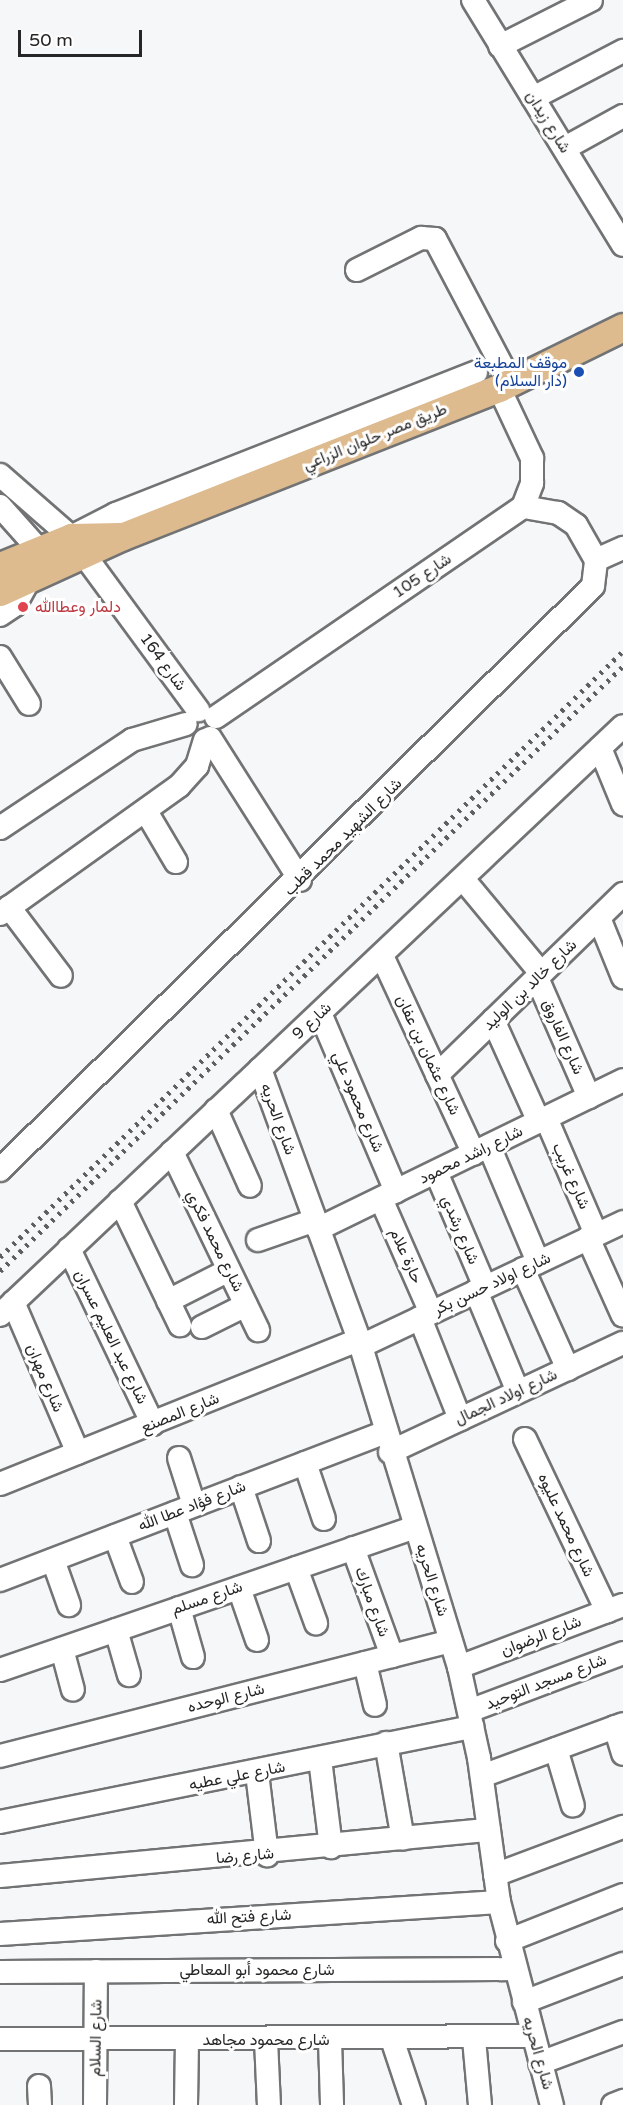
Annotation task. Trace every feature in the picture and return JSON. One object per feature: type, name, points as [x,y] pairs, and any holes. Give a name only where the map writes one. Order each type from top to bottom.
[{"type":"main road","name":"طريق مصر حلوان الزراعي","points":[[0,566],[47,559],[78,547],[123,536],[505,386],[623,327]]},
{"type":"main road","name":"طريق مصر حلوان الزراعي","points":[[0,592],[29,580],[47,559]]},
{"type":"street","name":"شارع زيدان","points":[[473,0],[623,245]]},
{"type":"street","points":[[500,46],[591,0]]},
{"type":"street","points":[[533,98],[623,51]]},
{"type":"street","points":[[564,148],[623,116]]},
{"type":"street","points":[[357,270],[421,238],[435,239],[505,386],[532,458],[532,483],[523,507],[558,513],[576,525],[596,560],[623,548]]},
{"type":"street","points":[[78,547],[476,372]]},
{"type":"street","name":"شارع 164","points":[[0,475],[78,547],[203,726],[300,880]]},
{"type":"street","points":[[0,506],[47,559]]},
{"type":"street","name":"شارع 105","points":[[0,828],[132,740],[203,726],[523,507]]},
{"type":"street","name":"شارع الشهيد محمد قطب","points":[[0,1170],[300,880],[593,586],[596,560]]},
{"type":"street","points":[[0,615],[15,605],[29,580]]},
{"type":"street","points":[[0,657],[29,704]]},
{"type":"street","points":[[61,976],[5,911],[147,813],[189,777],[203,726]]},
{"type":"street","name":"شارع 9","points":[[7,1309],[623,726]]},
{"type":"street","points":[[600,748],[623,804]]},
{"type":"street","points":[[147,813],[176,862]]},
{"type":"street","name":"شارع الفاروق","points":[[463,879],[539,975],[589,1097]]},
{"type":"street","name":"شارع خالد بن الوليد","points":[[437,1075],[623,894]]},
{"type":"street","points":[[599,918],[623,977]]},
{"type":"street","name":"شارع عثمان بن عفان","points":[[382,956],[437,1075],[482,1150],[531,1265],[568,1369]]},
{"type":"street","name":"شارع محمود علي","points":[[320,1013],[389,1195]]},
{"type":"street","name":"شارع غريب","points":[[494,1020],[542,1120],[592,1236],[623,1316]]},
{"type":"street","name":"شارع الحريه","points":[[260,1069],[360,1343],[387,1442],[459,1667],[482,1776],[499,1902],[507,1941],[552,2105]]},
{"type":"street","name":"شارع راشد محمود","points":[[258,1240],[316,1225],[389,1195],[623,1080]]},
{"type":"street","points":[[216,1110],[250,1186]]},
{"type":"street","name":"شارع محمد فكري","points":[[172,1152],[258,1330]]},
{"type":"street","name":"شارع رشدي","points":[[436,1172],[518,1392]]},
{"type":"street","name":"حارة علام","points":[[389,1195],[425,1315],[460,1419]]},
{"type":"street","points":[[120,1201],[168,1301],[191,1326],[246,1305]]},
{"type":"street","name":"شارع اولاد حسن بكر","points":[[360,1343],[623,1222]]},
{"type":"street","name":"شارع عبد العليم عسران","points":[[69,1249],[153,1424]]},
{"type":"street","points":[[168,1301],[229,1270]]},
{"type":"street","name":"شارع مهران","points":[[7,1309],[78,1454]]},
{"type":"street","name":"شارع المصنع","points":[[2,1479],[78,1454],[360,1343]]},
{"type":"street","name":"شارع اولاد الجمال","points":[[387,1442],[460,1419],[623,1343]]},
{"type":"street","name":"شارع محمد عليوه","points":[[525,1439],[615,1608]]},
{"type":"street","name":"شارع فؤاد عطا الله","points":[[0,1580],[305,1463],[387,1442]]},
{"type":"street","points":[[179,1458],[192,1565]]},
{"type":"street","points":[[305,1463],[324,1519]]},
{"type":"street","points":[[241,1487],[259,1541]]},
{"type":"street","name":"شارع مسلم","points":[[0,1670],[415,1527]]},
{"type":"street","points":[[115,1536],[132,1582]]},
{"type":"street","name":"شارع مبارك","points":[[353,1548],[392,1656]]},
{"type":"street","points":[[53,1560],[69,1605]]},
{"type":"street","points":[[296,1568],[316,1623]]},
{"type":"street","points":[[239,1588],[257,1640]]},
{"type":"street","points":[[179,1608],[193,1657]]},
{"type":"street","name":"شارع الرضوان","points":[[459,1667],[615,1608]]},
{"type":"street","points":[[116,1630],[129,1675]]},
{"type":"street","name":"شارع الوحده","points":[[0,1756],[451,1641]]},
{"type":"street","points":[[62,1649],[74,1690]]},
{"type":"street","name":"شارع مسجد التوحيد","points":[[471,1719],[623,1653]]},
{"type":"street","points":[[366,1663],[375,1705]]},
{"type":"street","name":"شارع علي عطيه","points":[[0,1822],[258,1773],[386,1743],[471,1719]]},
{"type":"street","points":[[482,1776],[619,1725],[623,1754]]},
{"type":"street","points":[[386,1743],[403,1839]]},
{"type":"street","points":[[556,1749],[573,1806]]},
{"type":"street","points":[[320,1759],[331,1847]]},
{"type":"street","points":[[258,1773],[267,1854]]},
{"type":"street","points":[[495,1875],[623,1827]]},
{"type":"street","name":"شارع رضا","points":[[0,1876],[267,1854],[489,1830]]},
{"type":"street","points":[[507,1941],[623,1895]]},
{"type":"street","name":"شارع فتح الله","points":[[0,1934],[499,1902]]},
{"type":"street","points":[[524,2002],[623,1964]]},
{"type":"street","name":"شارع محمود أبو المعاطي","points":[[0,1972],[515,1969]]},
{"type":"street","name":"شارع السلام","points":[[95,2105],[96,1971]]},
{"type":"street","points":[[540,2064],[623,2032]]},
{"type":"street","name":"شارع محمود مجاهد","points":[[0,2039],[96,2042],[474,2039],[532,2036]]},
{"type":"street","points":[[392,2039],[414,2105]]},
{"type":"street","points":[[474,2039],[480,2105]]},
{"type":"street","points":[[266,2040],[269,2105]]},
{"type":"street","points":[[330,2040],[332,2105]]},
{"type":"street","points":[[186,2105],[187,2041]]},
{"type":"street","points":[[613,2105],[623,2101]]},
{"type":"railway","points":[[0,1257],[623,651]]},
{"type":"railway","points":[[0,1271],[623,666]]},
{"type":"place","name":"موقف المطبعة (دار السلام)","points":[[579,372]]},
{"type":"place","name":"دلمار وعطاالله","points":[[23,607]]}]
